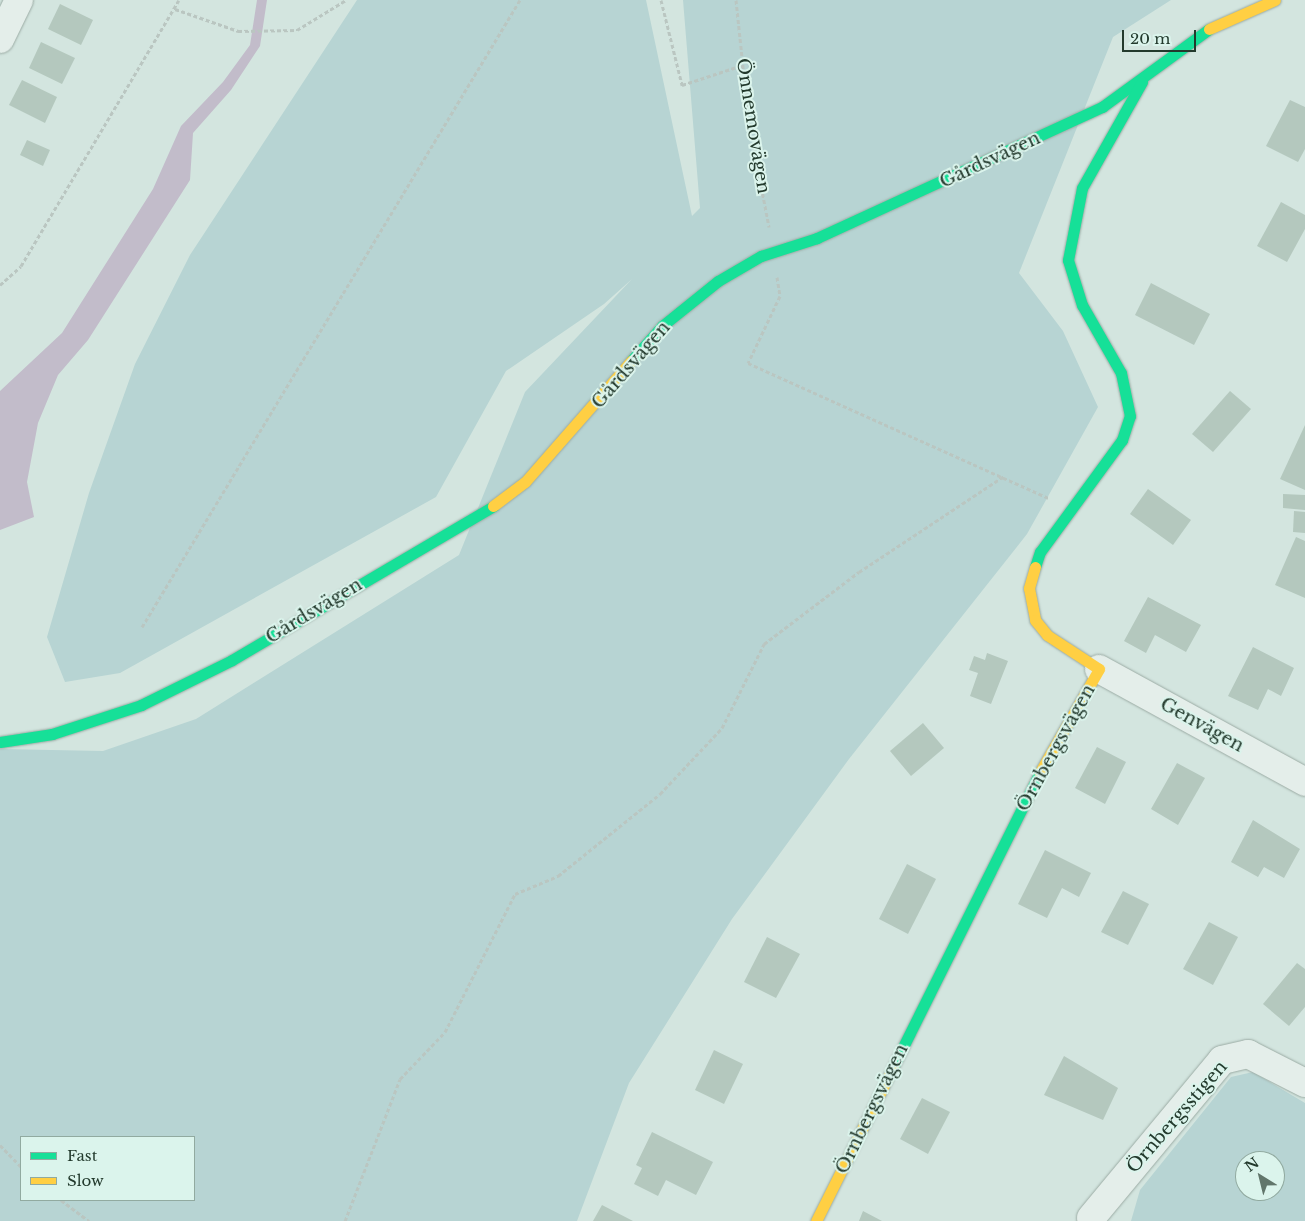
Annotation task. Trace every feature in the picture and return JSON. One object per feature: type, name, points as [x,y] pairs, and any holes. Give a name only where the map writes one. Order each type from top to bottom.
[{"type":"street","points":[[0,39],[19,0]]},
{"type":"street","name":"Gårdsvägen","points":[[0,742],[52,734],[141,705],[232,660],[484,512],[524,482],[662,326],[718,281],[774,252],[951,178],[1102,107],[1142,82],[1212,27],[1274,0]]},
{"type":"street","name":"Örnbergsvägen","points":[[816,1221],[1046,762],[1099,669],[1047,634],[1031,608],[1032,569],[1071,510],[1122,440],[1130,416],[1121,373],[1082,305],[1071,273],[1071,228],[1082,188],[1142,82]]},
{"type":"street","name":"Genvägen","points":[[1099,669],[1305,782]]},
{"type":"street","name":"Örnbergsstigen","points":[[1091,1218],[1222,1060],[1248,1054],[1305,1083]]},
{"type":"path","points":[[0,285],[21,266],[179,0]]},
{"type":"path","points":[[175,9],[238,31],[297,30],[346,0]]},
{"type":"path","points":[[142,627],[520,0]]},
{"type":"path","points":[[661,0],[682,85],[743,65]]},
{"type":"path","name":"Önnemovägen","points":[[736,0],[743,65],[780,296],[748,363],[1004,476]]},
{"type":"path","points":[[345,1221],[400,1079],[445,1032],[515,894],[558,876],[660,794],[722,728],[764,644],[859,572],[1004,476],[1071,510]]},
{"type":"path","points":[[0,1145],[20,1166]]},
{"type":"path","points":[[62,1201],[89,1221]]},
{"type":"shaded area","points":[[257,0],[267,0],[260,46],[231,90],[193,133],[190,180],[88,340],[58,375],[38,423],[27,482],[34,517],[0,530],[0,391],[62,333],[153,189],[181,126],[223,82],[250,45]]},
{"type":"shaded area","points":[[357,0],[646,0],[692,216],[700,208],[683,0],[1171,0],[1113,37],[1019,273],[1063,331],[1098,407],[1027,534],[849,759],[732,919],[629,1083],[577,1221],[0,1221],[0,749],[103,751],[196,719],[459,555],[525,392],[632,279],[604,304],[506,371],[436,497],[120,673],[65,682],[47,637],[89,493],[135,364],[190,255]]},
{"type":"shaded area","points":[[1253,1072],[1305,1103],[1305,1221],[1131,1221],[1140,1190],[1231,1077]]},
{"type":"building","points":[[60,4],[93,20],[81,45],[48,29]]},
{"type":"building","points":[[41,42],[75,58],[62,84],[29,68]]},
{"type":"building","points":[[22,80],[57,97],[45,123],[9,105]]},
{"type":"building","points":[[1290,100],[1305,107],[1305,149],[1298,162],[1266,146]]},
{"type":"building","points":[[27,140],[50,150],[43,166],[20,155]]},
{"type":"building","points":[[1281,202],[1305,215],[1305,229],[1287,262],[1257,246]]},
{"type":"building","points":[[1151,283],[1210,314],[1194,345],[1135,315]]},
{"type":"building","points":[[1230,391],[1251,409],[1213,452],[1192,434]]},
{"type":"building","points":[[1305,425],[1305,490],[1280,479]]},
{"type":"building","points":[[1148,489],[1191,520],[1173,545],[1130,514]]},
{"type":"building","points":[[1283,494],[1305,495],[1305,510],[1283,508]]},
{"type":"building","points":[[1294,511],[1305,512],[1305,533],[1293,532]]},
{"type":"building","points":[[1296,537],[1305,541],[1305,598],[1275,585]]},
{"type":"building","points":[[1148,597],[1201,625],[1186,652],[1155,635],[1146,653],[1124,641]]},
{"type":"building","points":[[1253,647],[1294,668],[1281,696],[1268,689],[1258,710],[1228,696]]},
{"type":"building","points":[[987,653],[1008,661],[991,704],[970,696],[978,673],[969,670],[974,656],[985,660]]},
{"type":"building","points":[[923,723],[944,748],[911,776],[890,751]]},
{"type":"building","points":[[1097,747],[1126,762],[1105,804],[1075,788]]},
{"type":"building","points":[[1177,763],[1205,778],[1178,825],[1151,809]]},
{"type":"building","points":[[1253,820],[1300,849],[1284,878],[1264,867],[1258,877],[1231,862]]},
{"type":"building","points":[[1045,850],[1091,873],[1079,897],[1062,888],[1047,918],[1018,904]]},
{"type":"building","points":[[907,864],[936,879],[908,934],[879,919]]},
{"type":"building","points":[[1123,891],[1149,904],[1128,945],[1101,932]]},
{"type":"building","points":[[1209,922],[1238,937],[1213,985],[1183,969]]},
{"type":"building","points":[[767,937],[800,954],[776,998],[744,982]]},
{"type":"building","points":[[1297,963],[1305,969],[1305,1007],[1289,1026],[1263,1004]]},
{"type":"building","points":[[714,1050],[743,1064],[724,1104],[695,1090]]},
{"type":"building","points":[[1064,1056],[1118,1088],[1103,1120],[1044,1095]]},
{"type":"building","points":[[922,1098],[950,1112],[928,1154],[900,1139]]},
{"type":"building","points":[[652,1132],[713,1162],[696,1195],[666,1180],[658,1196],[634,1184],[642,1168],[636,1165]]},
{"type":"building","points":[[602,1205],[633,1221],[593,1221]]},
{"type":"building","points":[[863,1211],[882,1221],[859,1221]]},
{"type":"traffic: fast","points":[[631,361],[662,326],[718,281],[761,256],[817,238],[1102,107],[1209,29]]},
{"type":"traffic: fast","points":[[1035,567],[1040,552],[1122,440],[1130,416],[1121,373],[1082,305],[1068,260],[1082,188],[1142,82]]},
{"type":"traffic: fast","points":[[0,742],[52,734],[141,705],[232,660],[493,506]]},
{"type":"traffic: fast","points":[[893,1067],[1040,772]]},
{"type":"traffic: slow","points":[[1209,29],[1275,0]]},
{"type":"traffic: slow","points":[[493,506],[525,482],[631,361]]},
{"type":"traffic: slow","points":[[1035,567],[1029,588],[1035,620],[1047,635],[1099,669],[1040,772]]},
{"type":"traffic: slow","points":[[816,1221],[893,1067]]}]
